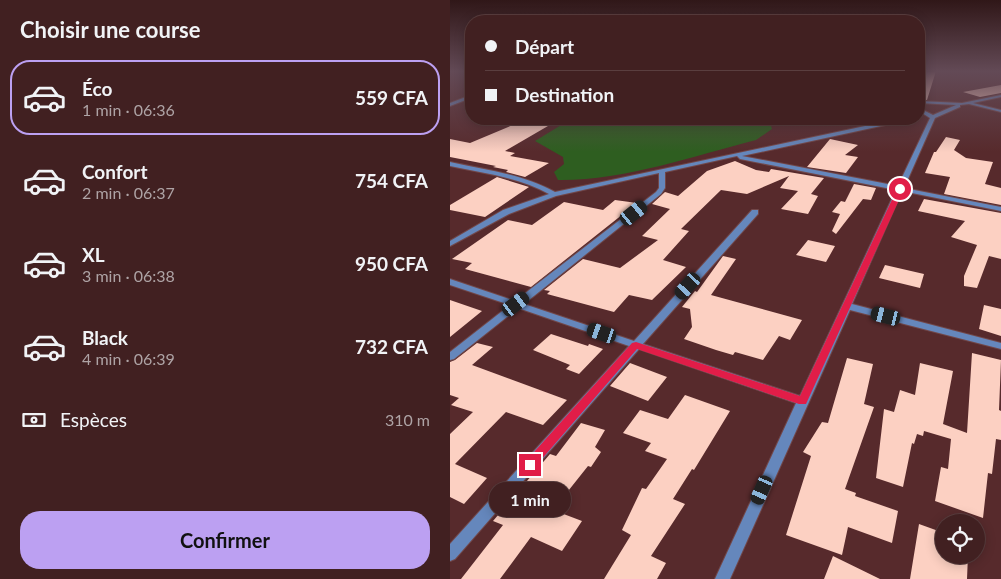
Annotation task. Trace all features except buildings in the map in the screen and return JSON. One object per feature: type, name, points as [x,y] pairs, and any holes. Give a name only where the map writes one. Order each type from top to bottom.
[{"type":"street","points":[[925,114],[992,98]]},
{"type":"street","points":[[450,105],[465,99]]},
{"type":"street","points":[[925,102],[965,104],[1001,111]]},
{"type":"street","points":[[452,240],[506,212],[554,194],[877,125]]},
{"type":"street","points":[[722,579],[900,189],[921,125]]},
{"type":"street","points":[[735,156],[1001,209]]},
{"type":"street","points":[[450,164],[526,181],[543,187],[554,194]]},
{"type":"street","points":[[450,357],[659,193],[662,188],[662,172]]},
{"type":"street","points":[[450,554],[755,212]]},
{"type":"street","points":[[450,282],[802,401]]},
{"type":"street","points":[[848,306],[1001,346]]},
{"type":"green space","points":[[561,125],[771,125],[772,129],[756,140],[658,166],[632,172],[582,179],[558,180],[554,172],[564,164],[563,157],[535,141]]},
{"type":"route","points":[[530,465],[636,345],[802,401],[848,306],[900,189]]}]
